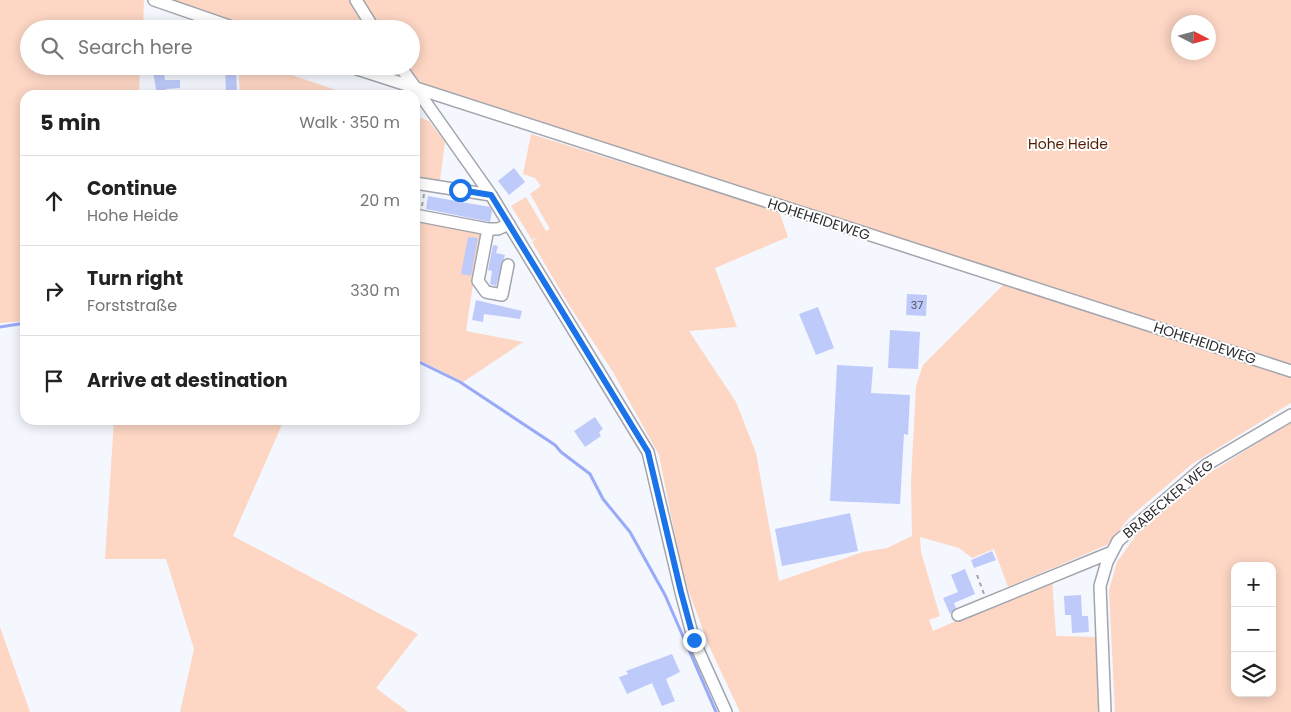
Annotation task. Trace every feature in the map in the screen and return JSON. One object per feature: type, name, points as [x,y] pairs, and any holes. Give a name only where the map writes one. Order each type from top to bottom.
[{"type":"street","points":[[154,0],[212,20]]},
{"type":"street","points":[[356,0],[368,20]]},
{"type":"street","name":"HOHEHEIDEWEG","points":[[374,75],[416,90]]},
{"type":"street","points":[[406,75],[416,90]]},
{"type":"street","name":"HOHEHEIDEWEG","points":[[420,91],[1291,371]]},
{"type":"street","points":[[420,96],[491,195],[648,452],[694,640],[726,712]]},
{"type":"street","points":[[420,184],[491,195]]},
{"type":"street","points":[[420,215],[488,229],[498,229],[508,224]]},
{"type":"street","points":[[488,229],[478,281],[486,292],[502,294],[508,265]]},
{"type":"street","name":"BRABECKER WEG","points":[[1105,712],[1100,586],[1118,541],[1206,465],[1291,415]]},
{"type":"street","points":[[958,615],[1112,552]]},
{"type":"path","points":[[420,184],[423,201],[420,209]]},
{"type":"path","points":[[423,201],[427,202]]},
{"type":"path","points":[[977,575],[988,603]]},
{"type":"green space","points":[[0,0],[144,0],[143,20],[20,20],[20,75],[140,75],[139,90],[20,90],[20,321],[0,323]]},
{"type":"green space","name":"Hohe Heide","points":[[150,0],[1291,0],[1291,365],[375,75],[420,75],[420,20],[209,20]]},
{"type":"green space","points":[[239,75],[292,75],[336,90],[240,90]]},
{"type":"green space","points":[[420,118],[429,121],[445,142],[440,181],[420,179]]},
{"type":"green space","points":[[531,134],[691,184],[778,208],[788,237],[715,268],[737,327],[689,331],[736,402],[756,453],[779,581],[863,552],[887,548],[912,536],[911,481],[916,386],[923,365],[1005,283],[1291,377],[1291,403],[1192,464],[1130,517],[1107,545],[1008,587],[994,549],[972,558],[959,548],[920,537],[921,552],[940,616],[929,620],[933,631],[1052,579],[1056,636],[1097,637],[1100,712],[740,712],[709,646],[683,576],[659,455],[613,372],[569,305],[532,242],[539,236],[532,240],[511,206],[526,197],[546,231],[550,229],[530,194],[541,186],[535,178],[523,174]]},
{"type":"green space","points":[[420,219],[481,231],[466,331],[523,342],[463,382],[420,360]]},
{"type":"green space","points":[[1291,422],[1291,712],[1115,712],[1109,590],[1117,562],[1137,534],[1208,474]]},
{"type":"green space","points":[[114,425],[282,425],[233,536],[418,634],[376,688],[408,712],[180,712],[194,649],[166,559],[105,559]]},
{"type":"green space","points":[[0,627],[30,712],[0,712]]},
{"type":"building","points":[[154,75],[164,75],[165,80],[180,80],[180,88],[156,90]]},
{"type":"building","points":[[225,75],[236,75],[237,90],[226,90]]},
{"type":"building","points":[[514,168],[525,182],[509,195],[498,181]]},
{"type":"building","points":[[428,196],[490,207],[492,211],[490,222],[426,209]]},
{"type":"building","points":[[468,237],[478,238],[471,276],[461,274]]},
{"type":"building","points":[[493,245],[498,246],[496,253],[505,255],[496,286],[490,284],[492,271],[488,270]]},
{"type":"building","points":[[907,294],[927,295],[926,316],[906,315]]},
{"type":"building","points":[[476,300],[522,311],[520,319],[484,314],[483,322],[472,320]]},
{"type":"building","points":[[818,307],[834,348],[816,355],[799,314]]},
{"type":"building","points":[[890,330],[920,332],[918,369],[888,368]]},
{"type":"building","points":[[837,365],[873,367],[871,393],[910,395],[908,435],[904,434],[900,504],[830,501]]},
{"type":"building","points":[[595,417],[603,429],[599,432],[601,436],[585,447],[574,431]]},
{"type":"building","points":[[850,513],[858,551],[782,566],[775,529]]},
{"type":"building","points":[[992,551],[996,560],[974,568],[971,560]]},
{"type":"building","points":[[965,569],[975,594],[954,603],[956,608],[950,614],[943,598],[958,592],[951,575]]},
{"type":"building","points":[[1081,595],[1082,616],[1088,616],[1089,632],[1072,633],[1071,615],[1065,615],[1064,596]]},
{"type":"building","points":[[672,654],[680,672],[666,679],[675,701],[662,706],[652,683],[627,694],[619,677],[628,674],[626,671]]},
{"type":"waterway","points":[[0,327],[20,324]]},
{"type":"waterway","points":[[420,362],[460,382],[555,445],[561,452],[590,474],[603,499],[630,532],[665,595],[716,712]]},
{"type":"route","points":[[460,190],[491,195],[648,452],[694,640]]}]
